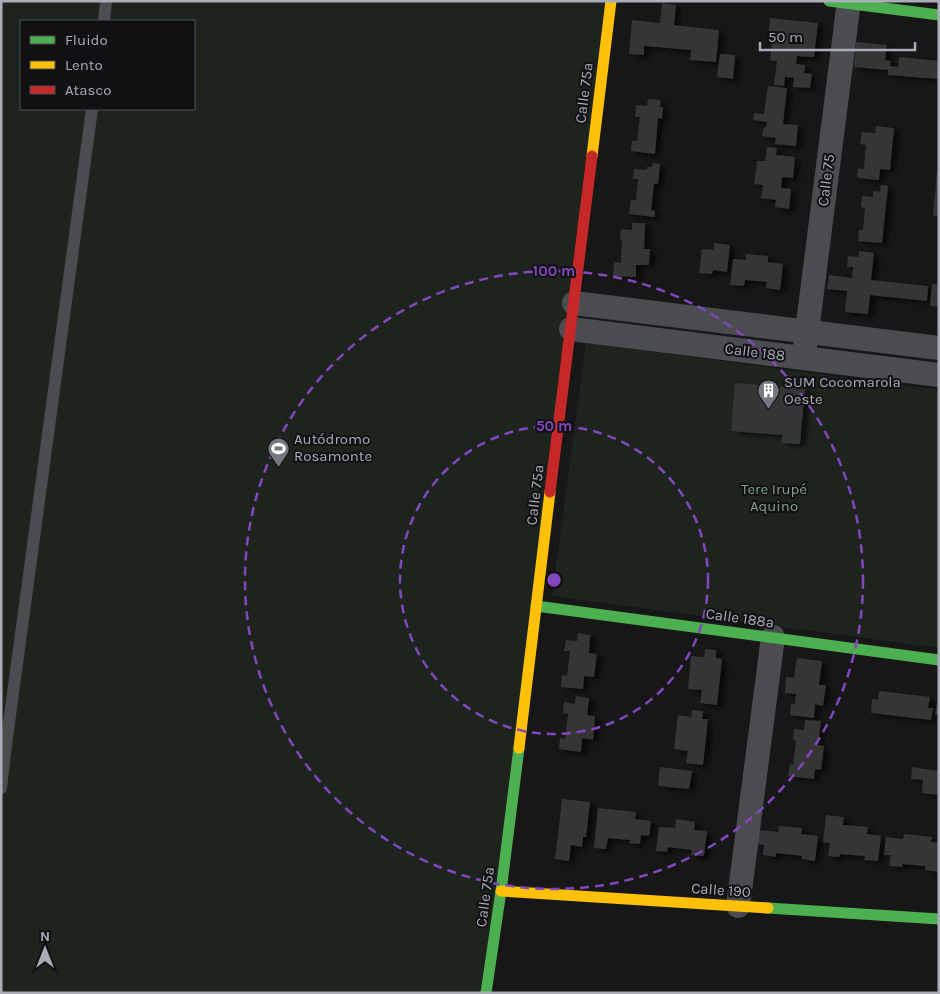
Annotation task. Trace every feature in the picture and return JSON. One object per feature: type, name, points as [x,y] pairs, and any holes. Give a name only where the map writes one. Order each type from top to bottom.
[{"type":"street","name":"Calle 75a","points":[[486,993],[501,891],[611,1]]},
{"type":"street","points":[[842,2],[939,15]]},
{"type":"street","name":"Calle 75","points":[[804,358],[842,2]]},
{"type":"street","name":"Calle 188","points":[[574,303],[939,348]]},
{"type":"street","name":"Calle 188","points":[[571,329],[939,375]]},
{"type":"street","name":"Calle 188a","points":[[536,606],[939,660]]},
{"type":"street","points":[[738,906],[773,637]]},
{"type":"street","name":"Calle 190","points":[[501,891],[939,919]]},
{"type":"lane","points":[[104,20],[106,1]]},
{"type":"lane","points":[[1,788],[92,110]]},
{"type":"green space","name":"Autódromo Rosamonte","points":[[1,1],[611,1],[487,993],[1,993]]},
{"type":"green space","name":"Tere Irupé Aquino","points":[[586,343],[939,390],[939,648],[552,596]]},
{"type":"building","points":[[662,3],[676,5],[674,25],[719,30],[716,62],[690,60],[691,50],[644,46],[644,55],[629,54],[632,20],[660,23]]},
{"type":"building","points":[[770,18],[818,23],[814,57],[797,56],[796,64],[805,65],[804,73],[812,74],[810,88],[793,87],[794,78],[785,77],[784,86],[774,85],[777,61],[770,60],[772,43],[768,43]]},
{"type":"building","points":[[856,42],[887,45],[885,60],[891,61],[890,66],[898,67],[899,57],[939,61],[939,79],[888,75],[888,70],[854,67]]},
{"type":"building","points":[[720,54],[735,55],[733,79],[717,77]]},
{"type":"building","points":[[768,86],[787,88],[783,124],[798,125],[796,146],[775,144],[776,138],[762,136],[767,122],[753,120],[754,113],[764,114]]},
{"type":"building","points":[[648,99],[661,100],[660,107],[663,107],[662,119],[658,118],[655,154],[631,151],[632,141],[637,141],[640,117],[635,117],[636,105],[647,106]]},
{"type":"building","points":[[876,126],[894,128],[890,170],[880,169],[879,180],[857,178],[858,168],[864,169],[866,145],[860,144],[862,132],[875,133]]},
{"type":"building","points":[[767,147],[777,148],[776,155],[795,157],[793,178],[782,177],[781,188],[791,189],[789,209],[775,207],[776,200],[761,198],[763,185],[754,184],[757,161],[765,161]]},
{"type":"building","points":[[653,163],[660,164],[658,184],[654,184],[651,210],[655,211],[655,217],[629,214],[631,200],[636,200],[638,179],[633,179],[634,169],[647,170],[647,167],[652,167]]},
{"type":"building","points":[[937,172],[939,172],[939,217],[933,216]]},
{"type":"building","points":[[881,185],[888,186],[882,243],[858,241],[859,230],[863,230],[865,208],[861,207],[862,196],[873,197],[873,191],[880,192]]},
{"type":"building","points":[[632,223],[645,223],[644,249],[650,249],[649,265],[636,265],[636,277],[613,276],[614,262],[621,263],[621,229],[632,230]]},
{"type":"building","points":[[714,243],[730,245],[727,272],[713,270],[712,274],[699,273],[702,249],[714,250]]},
{"type":"building","points":[[859,251],[874,253],[871,280],[928,286],[927,301],[870,295],[868,314],[845,312],[847,291],[827,289],[829,275],[852,278],[853,267],[847,267],[848,256],[859,257]]},
{"type":"building","points":[[746,254],[768,256],[768,262],[783,264],[780,290],[766,288],[767,282],[745,280],[744,286],[730,285],[733,259],[746,260]]},
{"type":"building","points":[[932,284],[939,284],[939,307],[930,306]]},
{"type":"building","name":"SUM Cocomarola Oeste","points":[[735,383],[805,389],[800,444],[782,443],[782,435],[731,431]]},
{"type":"building","points":[[578,633],[590,635],[589,653],[597,654],[594,677],[584,676],[583,689],[561,687],[562,675],[567,676],[570,651],[564,651],[566,640],[577,641]]},
{"type":"building","points":[[705,649],[716,650],[716,658],[722,659],[717,705],[700,703],[702,690],[688,689],[691,656],[704,657]]},
{"type":"building","points":[[797,658],[822,661],[819,685],[826,685],[823,706],[815,704],[814,718],[790,715],[791,704],[795,704],[796,694],[785,693],[786,677],[794,678]]},
{"type":"building","points":[[879,691],[930,697],[928,708],[933,708],[931,720],[871,713],[872,699],[878,700]]},
{"type":"building","points":[[576,696],[589,698],[587,715],[595,716],[593,740],[582,738],[581,752],[559,749],[560,738],[565,739],[568,714],[563,713],[564,702],[575,704]]},
{"type":"building","points":[[938,698],[939,715],[935,715]]},
{"type":"building","points":[[692,710],[703,711],[702,719],[708,719],[703,765],[686,763],[688,751],[674,749],[678,715],[691,717]]},
{"type":"building","points":[[805,720],[821,721],[818,745],[824,746],[821,770],[815,769],[814,779],[788,776],[790,764],[793,765],[796,741],[793,740],[794,729],[804,730]]},
{"type":"building","points":[[660,767],[692,771],[689,789],[658,786]]},
{"type":"building","points":[[912,767],[939,771],[939,795],[922,793],[923,780],[911,779]]},
{"type":"building","points":[[562,799],[590,802],[586,837],[583,837],[582,847],[571,845],[569,861],[555,859]]},
{"type":"building","points":[[598,808],[636,812],[635,819],[651,821],[649,836],[641,835],[640,844],[629,843],[630,840],[608,838],[606,849],[594,848]]},
{"type":"building","points":[[826,815],[844,817],[843,825],[868,827],[867,834],[881,836],[878,861],[864,860],[865,856],[840,854],[839,857],[828,856],[830,843],[823,842]]},
{"type":"building","points":[[676,819],[695,822],[694,830],[707,831],[704,856],[691,855],[692,850],[668,847],[667,852],[656,851],[659,827],[675,828]]},
{"type":"building","points":[[779,826],[802,828],[801,834],[818,836],[815,861],[802,859],[802,856],[776,853],[776,857],[763,855],[764,845],[756,844],[758,830],[778,832]]},
{"type":"building","points":[[904,834],[932,837],[931,842],[939,843],[939,872],[925,870],[925,866],[903,864],[902,867],[889,866],[891,855],[884,855],[886,837],[903,839]]},
{"type":"traffic: fast","points":[[829,1],[939,15]]},
{"type":"traffic: fast","points":[[536,606],[939,660]]},
{"type":"traffic: fast","points":[[486,993],[519,748]]},
{"type":"traffic: fast","points":[[768,908],[939,919]]},
{"type":"traffic: slow","points":[[592,156],[611,1]]},
{"type":"traffic: slow","points":[[519,748],[550,492]]},
{"type":"traffic: slow","points":[[501,891],[768,908]]},
{"type":"traffic: jam","points":[[550,492],[592,156]]},
{"type":"place","name":"SUM Cocomarola Oeste","points":[[768,410]]},
{"type":"place","name":"Autódromo Rosamonte","points":[[278,467]]}]
